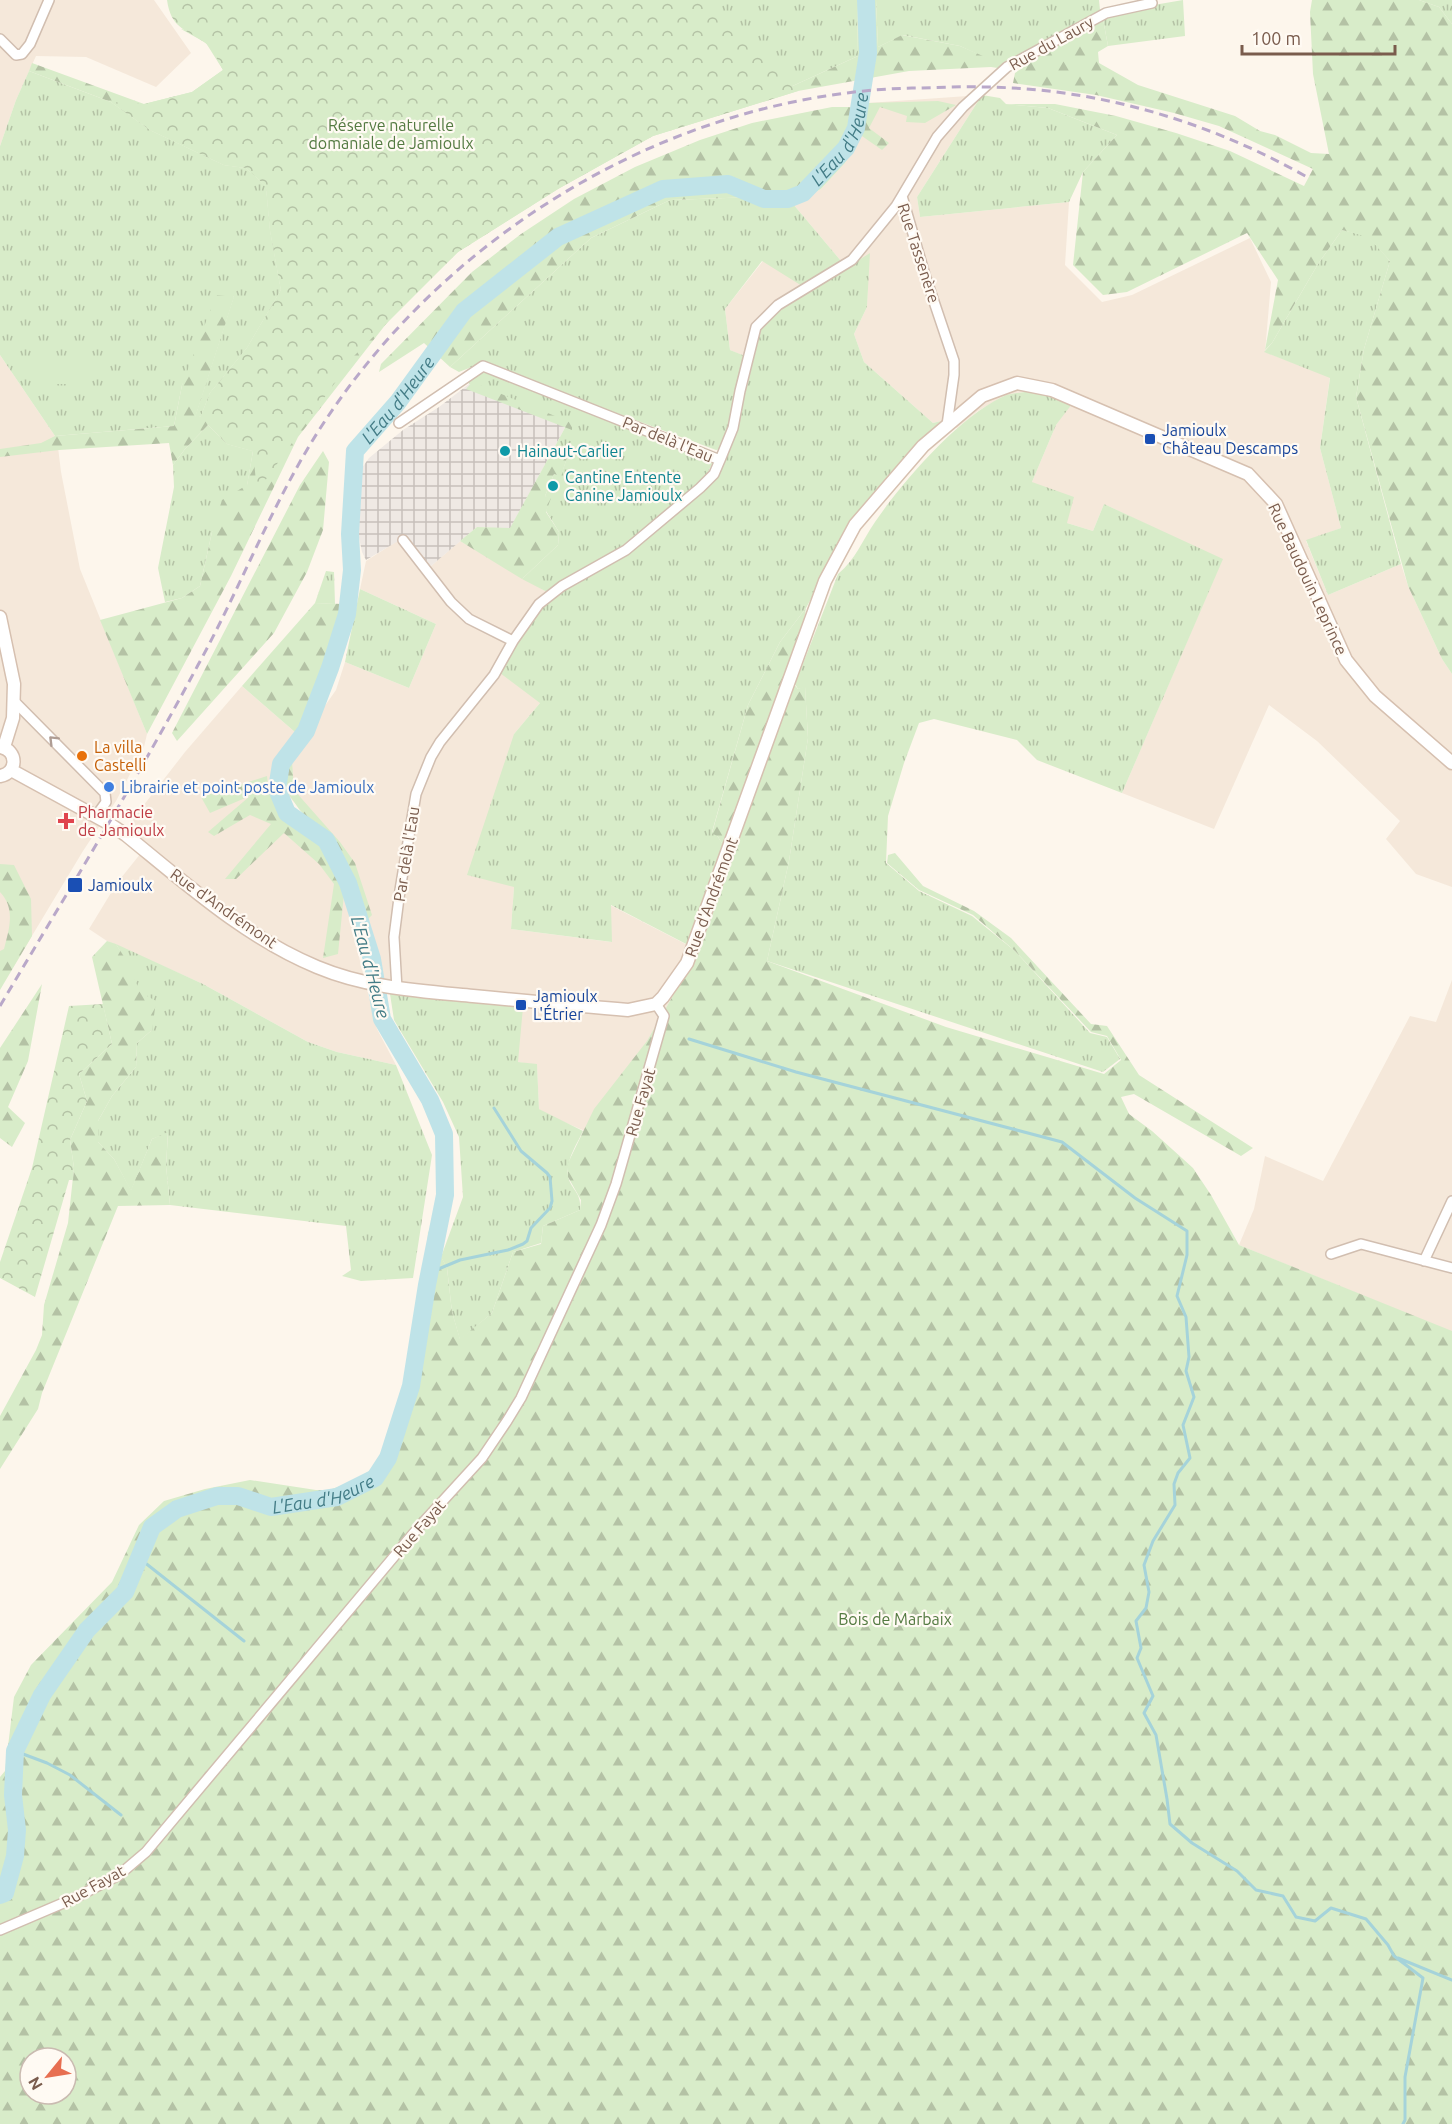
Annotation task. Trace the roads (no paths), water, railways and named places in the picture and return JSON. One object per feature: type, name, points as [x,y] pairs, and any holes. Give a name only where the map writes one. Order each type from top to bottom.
[{"type":"street","points":[[0,39],[16,55],[22,54],[30,44],[49,0]]},
{"type":"street","name":"Rue du Laury","points":[[902,196],[937,137],[963,107],[1007,67],[1106,13],[1152,3]]},
{"type":"street","name":"Rue Tassenère","points":[[902,196],[925,275],[954,361],[947,425]]},
{"type":"street","name":"Rue Tassenère","points":[[720,460],[733,428],[756,327],[778,305],[852,260],[902,196]]},
{"type":"street","name":"Par delà l'Eau","points":[[394,988],[394,937],[399,890],[416,794],[431,757],[440,742],[494,675],[513,641],[539,604],[562,586],[626,550],[700,488],[714,474],[720,460],[483,366],[399,423]]},
{"type":"street","name":"Rue Baudouin Leprince","points":[[947,425],[982,396],[1017,383],[1052,390],[1248,474],[1276,504],[1346,660],[1375,696],[1452,764]]},
{"type":"street","name":"Rue d'Andrémont","points":[[6,773],[112,826],[235,921],[280,949],[353,980],[394,988],[628,1010],[656,1004],[687,963],[825,581],[855,525],[923,446],[947,425]]},
{"type":"street","points":[[403,540],[452,602],[469,619],[513,641]]},
{"type":"street","points":[[0,617],[14,684],[13,718],[2,747],[10,750],[14,757],[14,765],[6,773]]},
{"type":"street","points":[[13,700],[105,794],[106,802],[96,816]]},
{"type":"street","name":"Rue Fayat","points":[[0,1930],[75,1898],[119,1875],[146,1852],[418,1528],[482,1458],[521,1398],[601,1225],[616,1184],[664,1016],[656,1004]]},
{"type":"street","points":[[1424,1261],[1452,1201]]},
{"type":"street","points":[[1330,1254],[1361,1244],[1452,1268]]},
{"type":"waterway","name":"L'Eau d'Heure","points":[[0,1895],[5,1893],[15,1856],[17,1830],[13,1795],[15,1751],[42,1695],[87,1630],[125,1592],[152,1527],[177,1509],[217,1496],[238,1496],[271,1507],[337,1497],[375,1478],[388,1458],[411,1386],[427,1285],[445,1195],[444,1134],[430,1100],[382,1019],[372,959],[348,883],[326,840],[287,813],[277,789],[281,764],[306,731],[330,668],[347,614],[352,570],[350,534],[355,451],[398,402],[464,311],[558,237],[663,189],[728,184],[764,199],[788,199],[803,193],[846,148],[856,128],[868,53],[866,0]]},
{"type":"waterway","points":[[689,1039],[796,1072],[1062,1142],[1135,1198],[1187,1231],[1187,1255],[1177,1296],[1186,1317],[1189,1357],[1186,1371],[1194,1397],[1183,1425],[1190,1458],[1178,1473],[1174,1484],[1175,1505],[1153,1541],[1144,1565],[1149,1592],[1146,1608],[1136,1621],[1141,1648],[1137,1658],[1153,1696],[1144,1713],[1156,1735],[1170,1824],[1192,1843],[1237,1871],[1256,1890],[1283,1896],[1296,1917],[1315,1921],[1331,1908],[1366,1919],[1388,1945],[1394,1956],[1423,1978],[1405,2077],[1405,2120],[1403,2124]]},
{"type":"waterway","points":[[429,1273],[460,1260],[508,1250],[523,1244],[527,1241],[531,1228],[550,1208],[552,1201],[550,1177],[521,1151],[494,1108]]},
{"type":"waterway","points":[[139,1558],[244,1641]]},
{"type":"waterway","points":[[15,1751],[70,1775],[121,1815]]},
{"type":"waterway","points":[[1398,1958],[1452,1980]]},
{"type":"railway","points":[[0,1006],[101,837],[174,708],[214,635],[287,485],[321,427],[373,356],[434,292],[502,235],[576,186],[655,146],[738,116],[824,96],[912,88],[965,87],[1026,89],[1068,94],[1151,111],[1231,139],[1307,177]]},
{"type":"place","name":"Jamioulx Château Descamps","points":[[1150,439]]},
{"type":"place","name":"Hainaut-Carlier","points":[[505,451]]},
{"type":"place","name":"Cantine Entente Canine Jamioulx","points":[[553,486]]},
{"type":"place","name":"La villa Castelli","points":[[82,756]]},
{"type":"place","name":"Librairie et point poste de Jamioulx","points":[[109,787]]},
{"type":"place","name":"Pharmacie de Jamioulx","points":[[66,821]]},
{"type":"place","name":"Jamioulx","points":[[75,885]]},
{"type":"place","name":"Jamioulx L'Étrier","points":[[521,1005]]},
{"type":"park label","name":"Réserve naturelle domaniale de Jamioulx","points":[[391,134]]},
{"type":"park label","name":"Bois de Marbaix","points":[[895,1619]]}]
